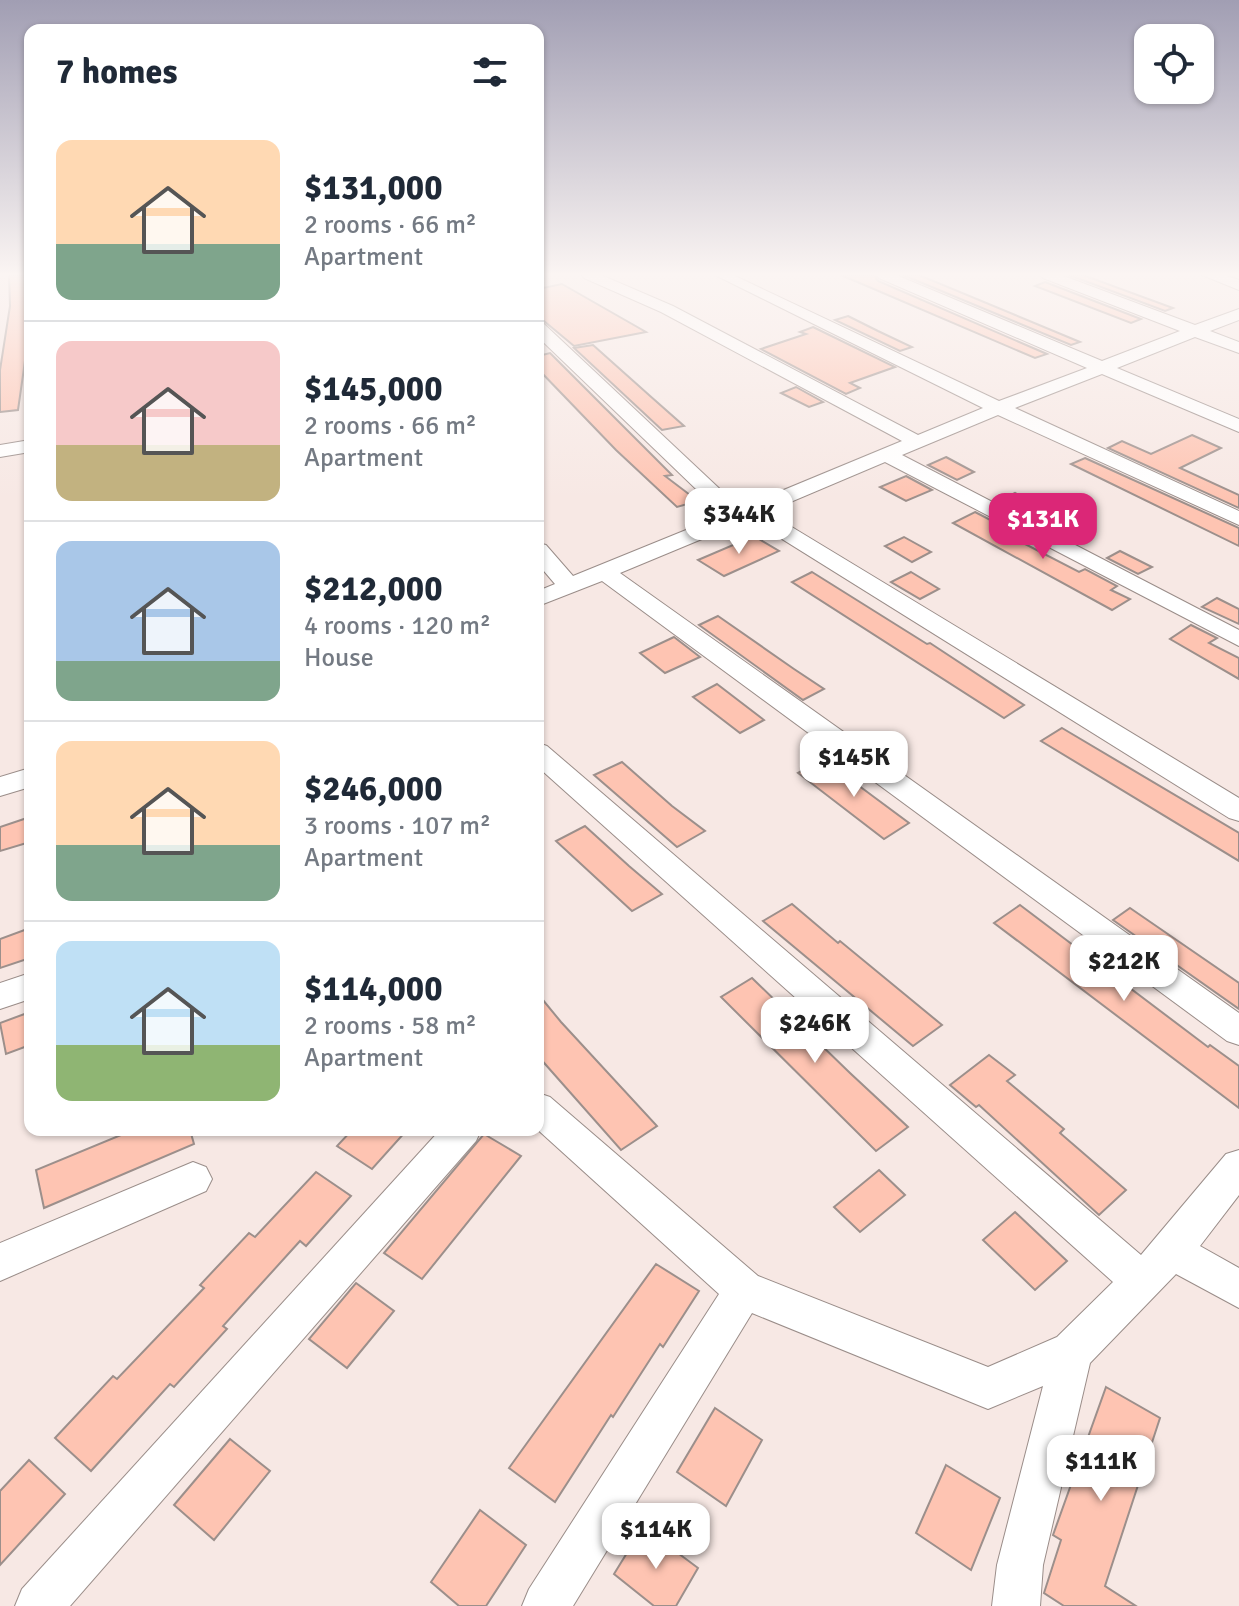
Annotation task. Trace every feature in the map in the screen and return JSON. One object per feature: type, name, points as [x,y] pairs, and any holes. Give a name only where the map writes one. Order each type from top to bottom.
[{"type":"street","points":[[562,350],[743,513],[1239,811]]},
{"type":"street","points":[[744,350],[917,442]]},
{"type":"street","points":[[878,350],[1239,519]]},
{"type":"street","points":[[1059,350],[1239,426]]},
{"type":"street","points":[[544,597],[1146,350]]},
{"type":"street","points":[[0,451],[24,447]]},
{"type":"street","points":[[886,455],[1239,639]]},
{"type":"street","points":[[544,557],[570,587]]},
{"type":"street","points":[[604,572],[1239,1031]]},
{"type":"street","points":[[544,757],[1140,1280]]},
{"type":"street","points":[[0,787],[24,779]]},
{"type":"street","points":[[0,996],[24,988]]},
{"type":"street","points":[[544,1113],[744,1290],[988,1388],[1072,1352],[1172,1251],[1239,1166]]},
{"type":"street","points":[[39,1606],[458,1136]]},
{"type":"street","points":[[0,1262],[193,1179]]},
{"type":"street","points":[[1172,1251],[1239,1289]]},
{"type":"street","points":[[546,1606],[744,1290]]},
{"type":"street","points":[[1016,1606],[1020,1565],[1072,1352]]},
{"type":"building","points":[[3,350],[24,350],[18,410],[0,412]]},
{"type":"building","points":[[576,350],[599,350],[684,426],[662,430]]},
{"type":"building","points":[[763,350],[860,350],[895,367],[850,383],[860,388],[846,394]]},
{"type":"building","points":[[1016,350],[1038,350],[1047,354],[1035,358]]},
{"type":"building","points":[[550,353],[672,475],[665,476],[698,501],[677,507],[616,450],[544,375],[544,354]]},
{"type":"building","points":[[796,387],[823,402],[809,407],[781,393]]},
{"type":"building","points":[[1192,435],[1221,448],[1180,468],[1239,495],[1239,508],[1108,448],[1122,441],[1151,454]]},
{"type":"building","points":[[946,457],[974,472],[957,480],[928,465]]},
{"type":"building","points":[[1085,458],[1239,528],[1239,546],[1071,464]]},
{"type":"building","points":[[906,476],[932,490],[906,501],[880,487]]},
{"type":"building","points":[[1015,493],[1047,510],[1072,499],[1093,510],[1051,529],[998,502]]},
{"type":"building","points":[[975,512],[1027,539],[1021,542],[1079,572],[1085,569],[1117,586],[1111,590],[1130,599],[1112,610],[953,523]]},
{"type":"building","points":[[754,536],[779,551],[724,576],[698,560]]},
{"type":"building","points":[[904,537],[931,552],[912,562],[885,546]]},
{"type":"building","points":[[1120,551],[1152,567],[1138,574],[1107,558]]},
{"type":"building","points":[[812,572],[927,644],[930,643],[1024,705],[1004,718],[792,582]]},
{"type":"building","points":[[911,572],[939,589],[920,599],[891,582]]},
{"type":"building","points":[[1217,598],[1239,609],[1239,624],[1202,607]]},
{"type":"building","points":[[718,616],[824,689],[803,700],[699,625]]},
{"type":"building","points":[[1191,625],[1217,638],[1209,643],[1239,658],[1239,679],[1170,639]]},
{"type":"building","points":[[674,637],[700,657],[665,673],[640,653]]},
{"type":"building","points":[[717,684],[764,720],[740,733],[693,697]]},
{"type":"building","points":[[1062,728],[1239,833],[1239,861],[1041,741]]},
{"type":"building","points":[[823,759],[909,823],[884,839],[798,773]]},
{"type":"building","points":[[622,762],[705,831],[677,847],[594,775]]},
{"type":"building","points":[[24,819],[24,844],[0,851],[0,827]]},
{"type":"building","points":[[585,826],[662,894],[632,911],[556,841]]},
{"type":"building","points":[[792,904],[942,1025],[913,1046],[763,921]]},
{"type":"building","points":[[1020,905],[1208,1047],[1210,1045],[1239,1066],[1239,1108],[994,923]]},
{"type":"building","points":[[1130,908],[1239,983],[1239,1009],[1113,920]]},
{"type":"building","points":[[24,930],[24,960],[0,968],[0,939]]},
{"type":"building","points":[[752,978],[908,1127],[876,1151],[721,997]]},
{"type":"building","points":[[544,1001],[657,1126],[621,1150],[544,1063]]},
{"type":"building","points":[[24,1014],[24,1047],[6,1054],[0,1023]]},
{"type":"building","points":[[989,1055],[1015,1075],[1007,1081],[1064,1129],[1060,1133],[1126,1190],[1099,1215],[979,1105],[976,1107],[950,1085]]},
{"type":"building","points":[[118,1136],[192,1136],[194,1144],[44,1208],[36,1170]]},
{"type":"building","points":[[346,1136],[402,1136],[372,1169],[337,1146]]},
{"type":"building","points":[[482,1136],[521,1156],[422,1279],[384,1253]]},
{"type":"building","points":[[879,1170],[905,1195],[860,1232],[834,1207]]},
{"type":"building","points":[[316,1172],[351,1196],[306,1246],[300,1241],[223,1326],[227,1329],[174,1387],[170,1384],[91,1471],[55,1438],[113,1376],[117,1379],[204,1288],[200,1285],[249,1233],[255,1237]]},
{"type":"building","points":[[1015,1212],[1067,1261],[1035,1290],[983,1240]]},
{"type":"building","points":[[656,1264],[699,1291],[663,1347],[660,1344],[613,1417],[611,1415],[555,1502],[509,1468]]},
{"type":"building","points":[[356,1283],[394,1311],[347,1368],[309,1339]]},
{"type":"building","points":[[1106,1387],[1160,1418],[1105,1586],[1136,1606],[1064,1606],[1044,1593],[1061,1540],[1053,1535]]},
{"type":"building","points":[[715,1408],[762,1440],[726,1506],[677,1472]]},
{"type":"building","points":[[230,1439],[270,1471],[214,1540],[174,1505]]},
{"type":"building","points":[[29,1460],[65,1494],[0,1565],[0,1491]]},
{"type":"building","points":[[946,1465],[1000,1498],[971,1570],[916,1533]]},
{"type":"building","points":[[480,1510],[526,1545],[486,1606],[459,1606],[431,1582]]},
{"type":"building","points":[[643,1527],[698,1568],[676,1606],[654,1606],[614,1574]]}]
